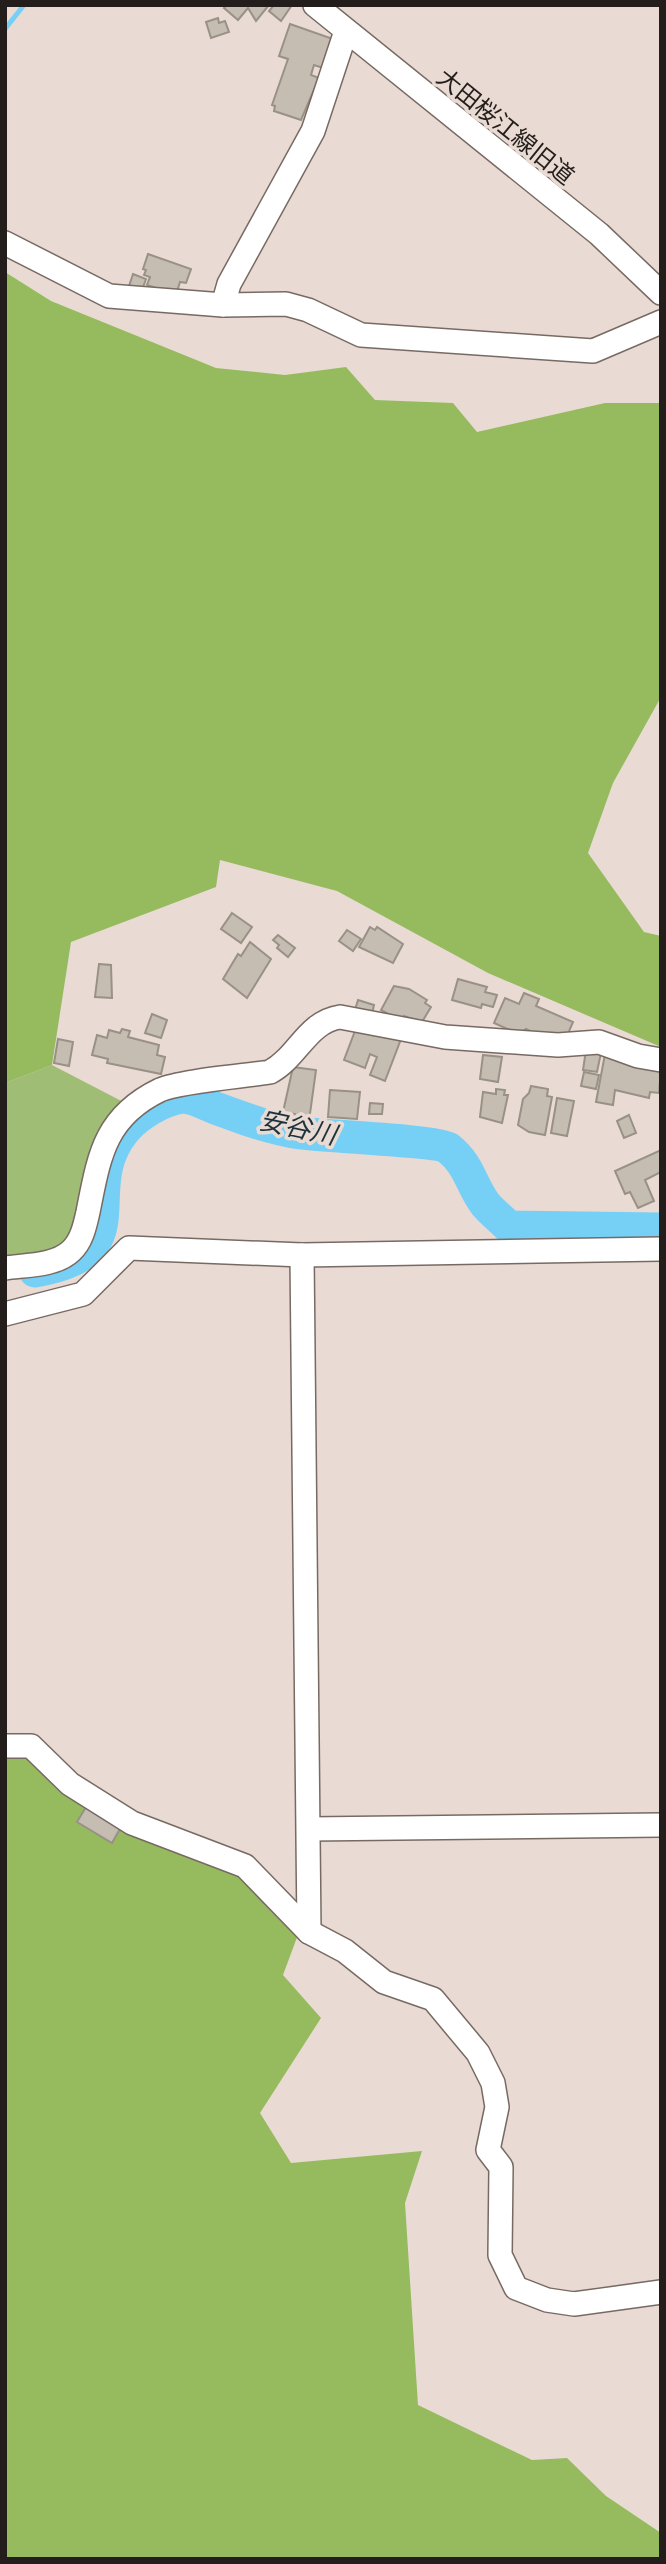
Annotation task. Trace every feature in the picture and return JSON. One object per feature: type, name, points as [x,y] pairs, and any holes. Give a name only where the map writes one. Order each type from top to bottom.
[{"type":"street","name":"大田桜江線旧道","points":[[324,9],[346,31],[598,234],[661,293]]},
{"type":"street","points":[[223,305],[229,284],[313,131],[346,31]]},
{"type":"street","points":[[5,243],[109,296],[223,305],[286,304],[308,310],[361,335],[593,351],[661,322]]},
{"type":"street","points":[[5,1268],[59,1259],[71,1251],[85,1226],[101,1149],[111,1128],[135,1107],[162,1089],[270,1072],[282,1066],[306,1035],[326,1019],[340,1017],[445,1037],[558,1045],[599,1042],[638,1056],[661,1060]]},
{"type":"street","points":[[5,1314],[83,1294],[129,1248],[302,1255],[661,1249]]},
{"type":"street","points":[[302,1255],[309,1932]]},
{"type":"street","points":[[5,1746],[31,1746],[70,1784],[132,1823],[245,1866],[309,1932],[345,1951],[384,1982],[433,1999],[478,2053],[493,2083],[498,2107],[488,2150],[502,2167],[500,2255],[516,2288],[547,2300],[574,2304],[661,2292]]},
{"type":"street","points":[[309,1829],[661,1825]]},
{"type":"green space","points":[[5,272],[51,301],[216,368],[285,375],[346,367],[375,400],[453,403],[477,432],[605,403],[661,403],[661,697],[613,783],[588,853],[644,932],[661,936],[661,1047],[488,973],[337,891],[220,860],[216,887],[71,942],[52,1065],[5,1083]]},
{"type":"green space","points":[[52,1065],[131,1106],[71,1245],[5,1264],[5,1083]]},
{"type":"green space","points":[[28,1749],[65,1786],[247,1873],[299,1932],[283,1975],[321,2018],[260,2113],[291,2163],[422,2151],[405,2203],[418,2405],[532,2460],[567,2458],[606,2496],[661,2533],[661,2559],[5,2559],[5,1750]]},
{"type":"building","points":[[226,5],[269,5],[256,21],[248,8],[238,20],[224,8]]},
{"type":"building","points":[[274,5],[292,5],[281,21],[269,11]]},
{"type":"building","points":[[218,18],[219,23],[225,21],[229,32],[211,38],[206,22]]},
{"type":"building","points":[[290,24],[336,40],[326,69],[314,65],[311,75],[319,78],[301,120],[274,111],[275,106],[272,105],[288,59],[279,56]]},
{"type":"building","points":[[148,254],[191,269],[186,283],[180,282],[176,295],[147,285],[150,277],[144,275],[146,270],[143,269]]},
{"type":"building","points":[[133,274],[146,279],[141,293],[128,289]]},
{"type":"building","points":[[232,913],[252,927],[241,943],[221,929]]},
{"type":"building","points":[[370,927],[375,930],[377,927],[403,944],[393,963],[359,947]]},
{"type":"building","points":[[347,930],[361,939],[353,951],[339,941]]},
{"type":"building","points":[[278,935],[295,948],[288,957],[277,948],[279,945],[273,940]]},
{"type":"building","points":[[250,942],[271,959],[247,998],[223,979],[238,954],[241,956]]},
{"type":"building","points":[[99,964],[111,965],[112,998],[95,997]]},
{"type":"building","points":[[458,979],[487,987],[485,992],[497,995],[493,1007],[482,1004],[481,1008],[452,1000]]},
{"type":"building","points":[[394,986],[409,989],[427,1000],[425,1003],[431,1007],[422,1022],[404,1016],[401,1021],[381,1010]]},
{"type":"building","points":[[524,993],[539,999],[536,1006],[573,1022],[567,1036],[560,1033],[543,1037],[526,1029],[519,1034],[494,1023],[505,998],[519,1004]]},
{"type":"building","points":[[358,1000],[374,1005],[372,1014],[355,1010]]},
{"type":"building","points":[[152,1014],[167,1020],[161,1038],[145,1033]]},
{"type":"building","points":[[358,1023],[401,1039],[385,1081],[370,1075],[377,1057],[370,1054],[365,1068],[344,1060]]},
{"type":"building","points":[[122,1029],[130,1031],[128,1037],[159,1045],[157,1055],[165,1057],[161,1074],[107,1063],[108,1059],[92,1055],[97,1035],[107,1038],[109,1030],[120,1033]]},
{"type":"building","points":[[58,1039],[73,1042],[69,1066],[54,1063]]},
{"type":"building","points":[[586,1050],[601,1053],[597,1072],[583,1070]]},
{"type":"building","points":[[605,1054],[623,1059],[623,1063],[661,1069],[659,1093],[650,1092],[649,1098],[615,1090],[613,1105],[596,1102]]},
{"type":"building","points":[[483,1055],[502,1057],[498,1082],[480,1079]]},
{"type":"building","points":[[293,1067],[316,1070],[309,1121],[294,1119],[295,1114],[283,1112]]},
{"type":"building","points":[[584,1072],[599,1075],[596,1089],[581,1086]]},
{"type":"building","points":[[531,1086],[548,1089],[547,1096],[552,1097],[545,1135],[529,1132],[518,1125],[523,1099]]},
{"type":"building","points":[[496,1089],[505,1090],[504,1095],[508,1095],[502,1123],[480,1117],[483,1092],[496,1094]]},
{"type":"building","points":[[330,1090],[360,1092],[357,1119],[328,1117]]},
{"type":"building","points":[[557,1098],[574,1101],[567,1136],[551,1133]]},
{"type":"building","points":[[370,1103],[383,1104],[382,1114],[369,1114]]},
{"type":"building","points":[[629,1115],[636,1133],[624,1138],[617,1121]]},
{"type":"building","points":[[661,1150],[661,1172],[645,1180],[654,1201],[638,1208],[630,1192],[625,1194],[615,1171]]},
{"type":"building","points":[[86,1807],[121,1827],[112,1843],[77,1822]]},
{"type":"waterway","points":[[5,29],[24,5]]},
{"type":"waterway","name":"安谷川","points":[[35,1271],[68,1262],[88,1250],[99,1234],[105,1176],[111,1154],[124,1131],[151,1109],[183,1097],[290,1131],[424,1143],[448,1148],[466,1168],[486,1205],[509,1227],[661,1229]]}]
